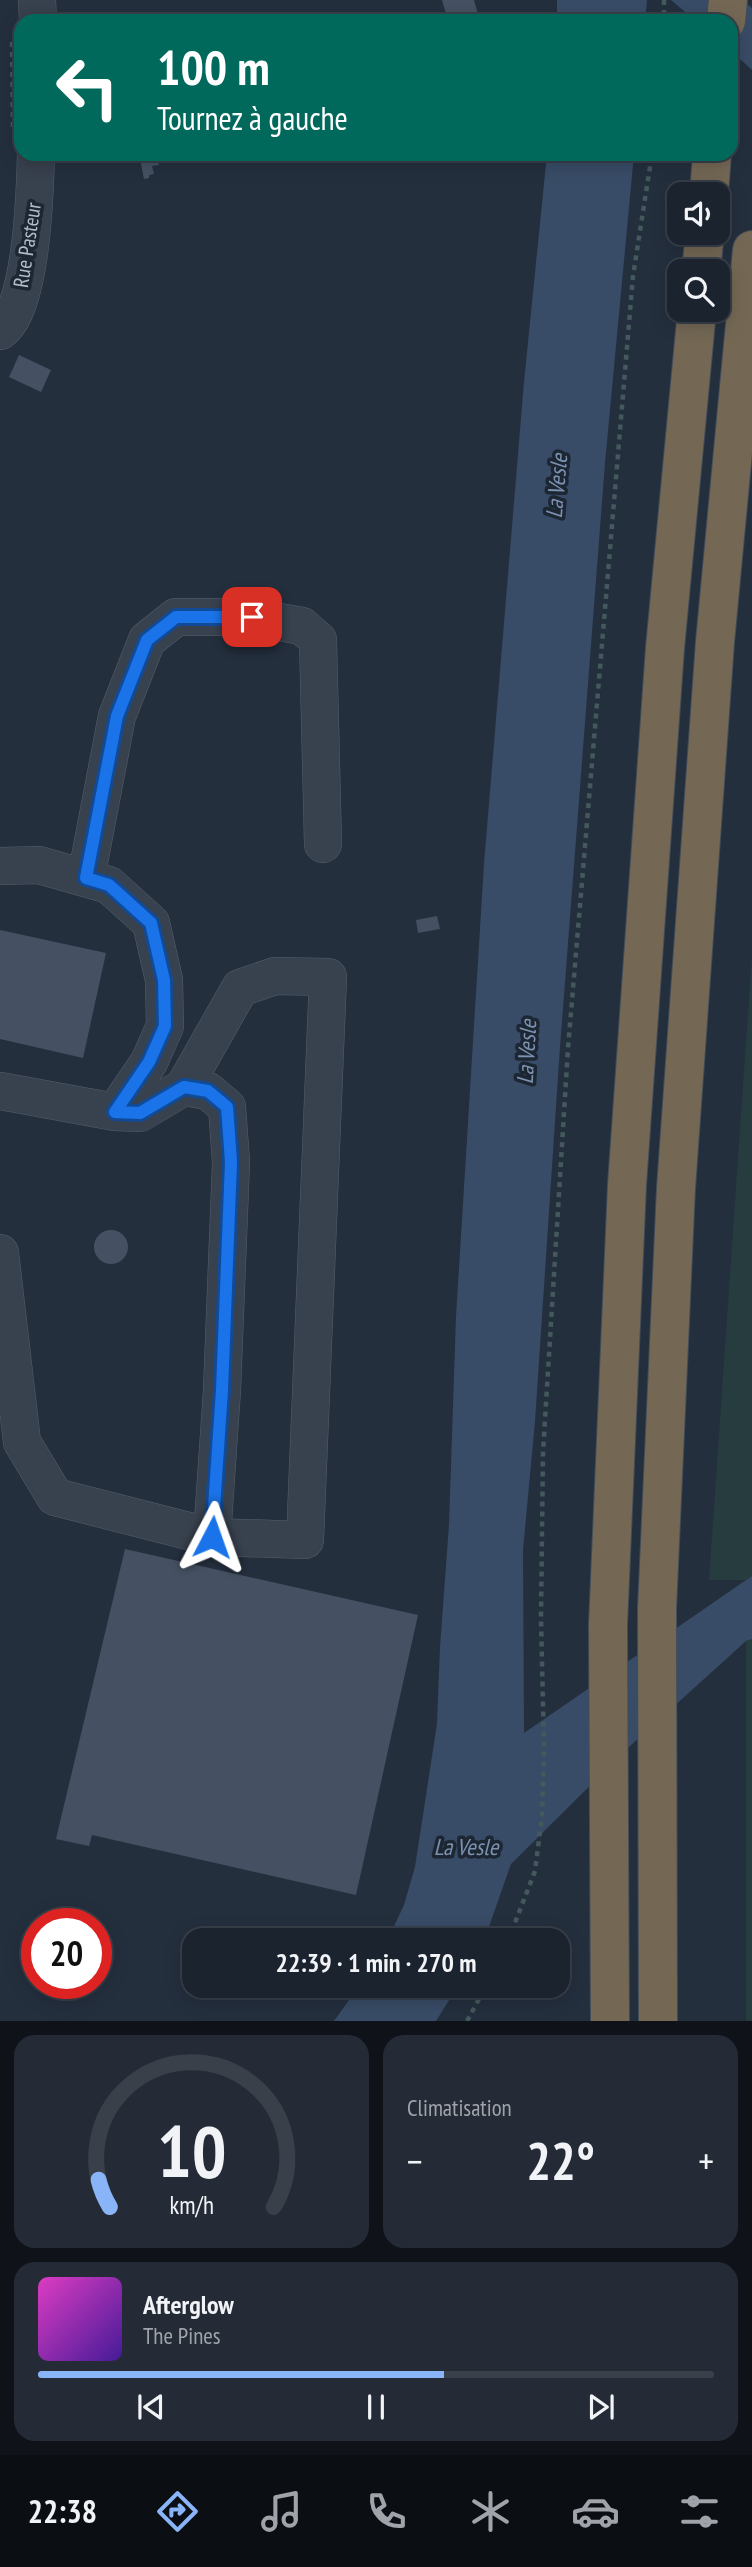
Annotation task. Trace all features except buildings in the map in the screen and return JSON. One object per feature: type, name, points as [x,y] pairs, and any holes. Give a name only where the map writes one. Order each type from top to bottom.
[{"type":"highway","points":[[710,182],[711,161]]},
{"type":"highway","points":[[658,2021],[657,1609],[676,1188],[715,642],[752,250]]},
{"type":"highway","points":[[610,2021],[608,1625],[627,1185],[665,648],[697,322]]},
{"type":"street","name":"Rue Pasteur","points":[[0,331],[15,312],[33,234],[26,161]]},
{"type":"street","points":[[86,878],[117,716],[147,640],[176,617],[252,617],[302,626],[318,639],[323,844]]},
{"type":"street","points":[[0,866],[39,865],[109,885],[151,923],[164,980],[165,1026],[149,1062],[115,1112]]},
{"type":"street","points":[[0,1091],[115,1112],[140,1113],[184,1087],[240,988],[275,976],[328,977],[305,1540],[212,1537],[55,1497],[22,1442],[0,1254]]},
{"type":"street","points":[[184,1087],[208,1091],[227,1107],[231,1162],[222,1390],[212,1537]]},
{"type":"path","points":[[513,1928],[535,1871],[542,1816],[544,1452],[568,1048],[633,276],[651,161]]},
{"type":"path","points":[[467,2021],[479,1998]]},
{"type":"green space","points":[[752,955],[752,1576],[746,1580],[709,1580]]},
{"type":"green space","points":[[752,1639],[752,2021],[746,2021],[746,1641]]},
{"type":"water","points":[[557,0],[647,0],[646,14],[557,14]]},
{"type":"water","points":[[671,0],[742,0],[752,8],[752,70],[738,57],[738,14],[688,14]]},
{"type":"water","name":"La Vesle","points":[[546,161],[633,161],[605,463],[560,1047],[535,1421],[523,1550],[524,1733],[752,1576],[752,1639],[746,1641],[630,1746],[511,1864],[489,1928],[393,1928],[404,1905],[415,1867],[437,1724],[449,1525],[456,1317],[484,864],[524,382]]},
{"type":"water","points":[[350,1998],[450,1998],[436,2021],[334,2021]]},
{"type":"route","points":[[212,1537],[222,1390],[231,1162],[227,1107],[208,1091],[184,1087],[140,1113],[115,1112],[149,1062],[165,1026],[164,980],[151,923],[109,885],[86,878],[117,716],[147,640],[176,617],[252,617]]}]
